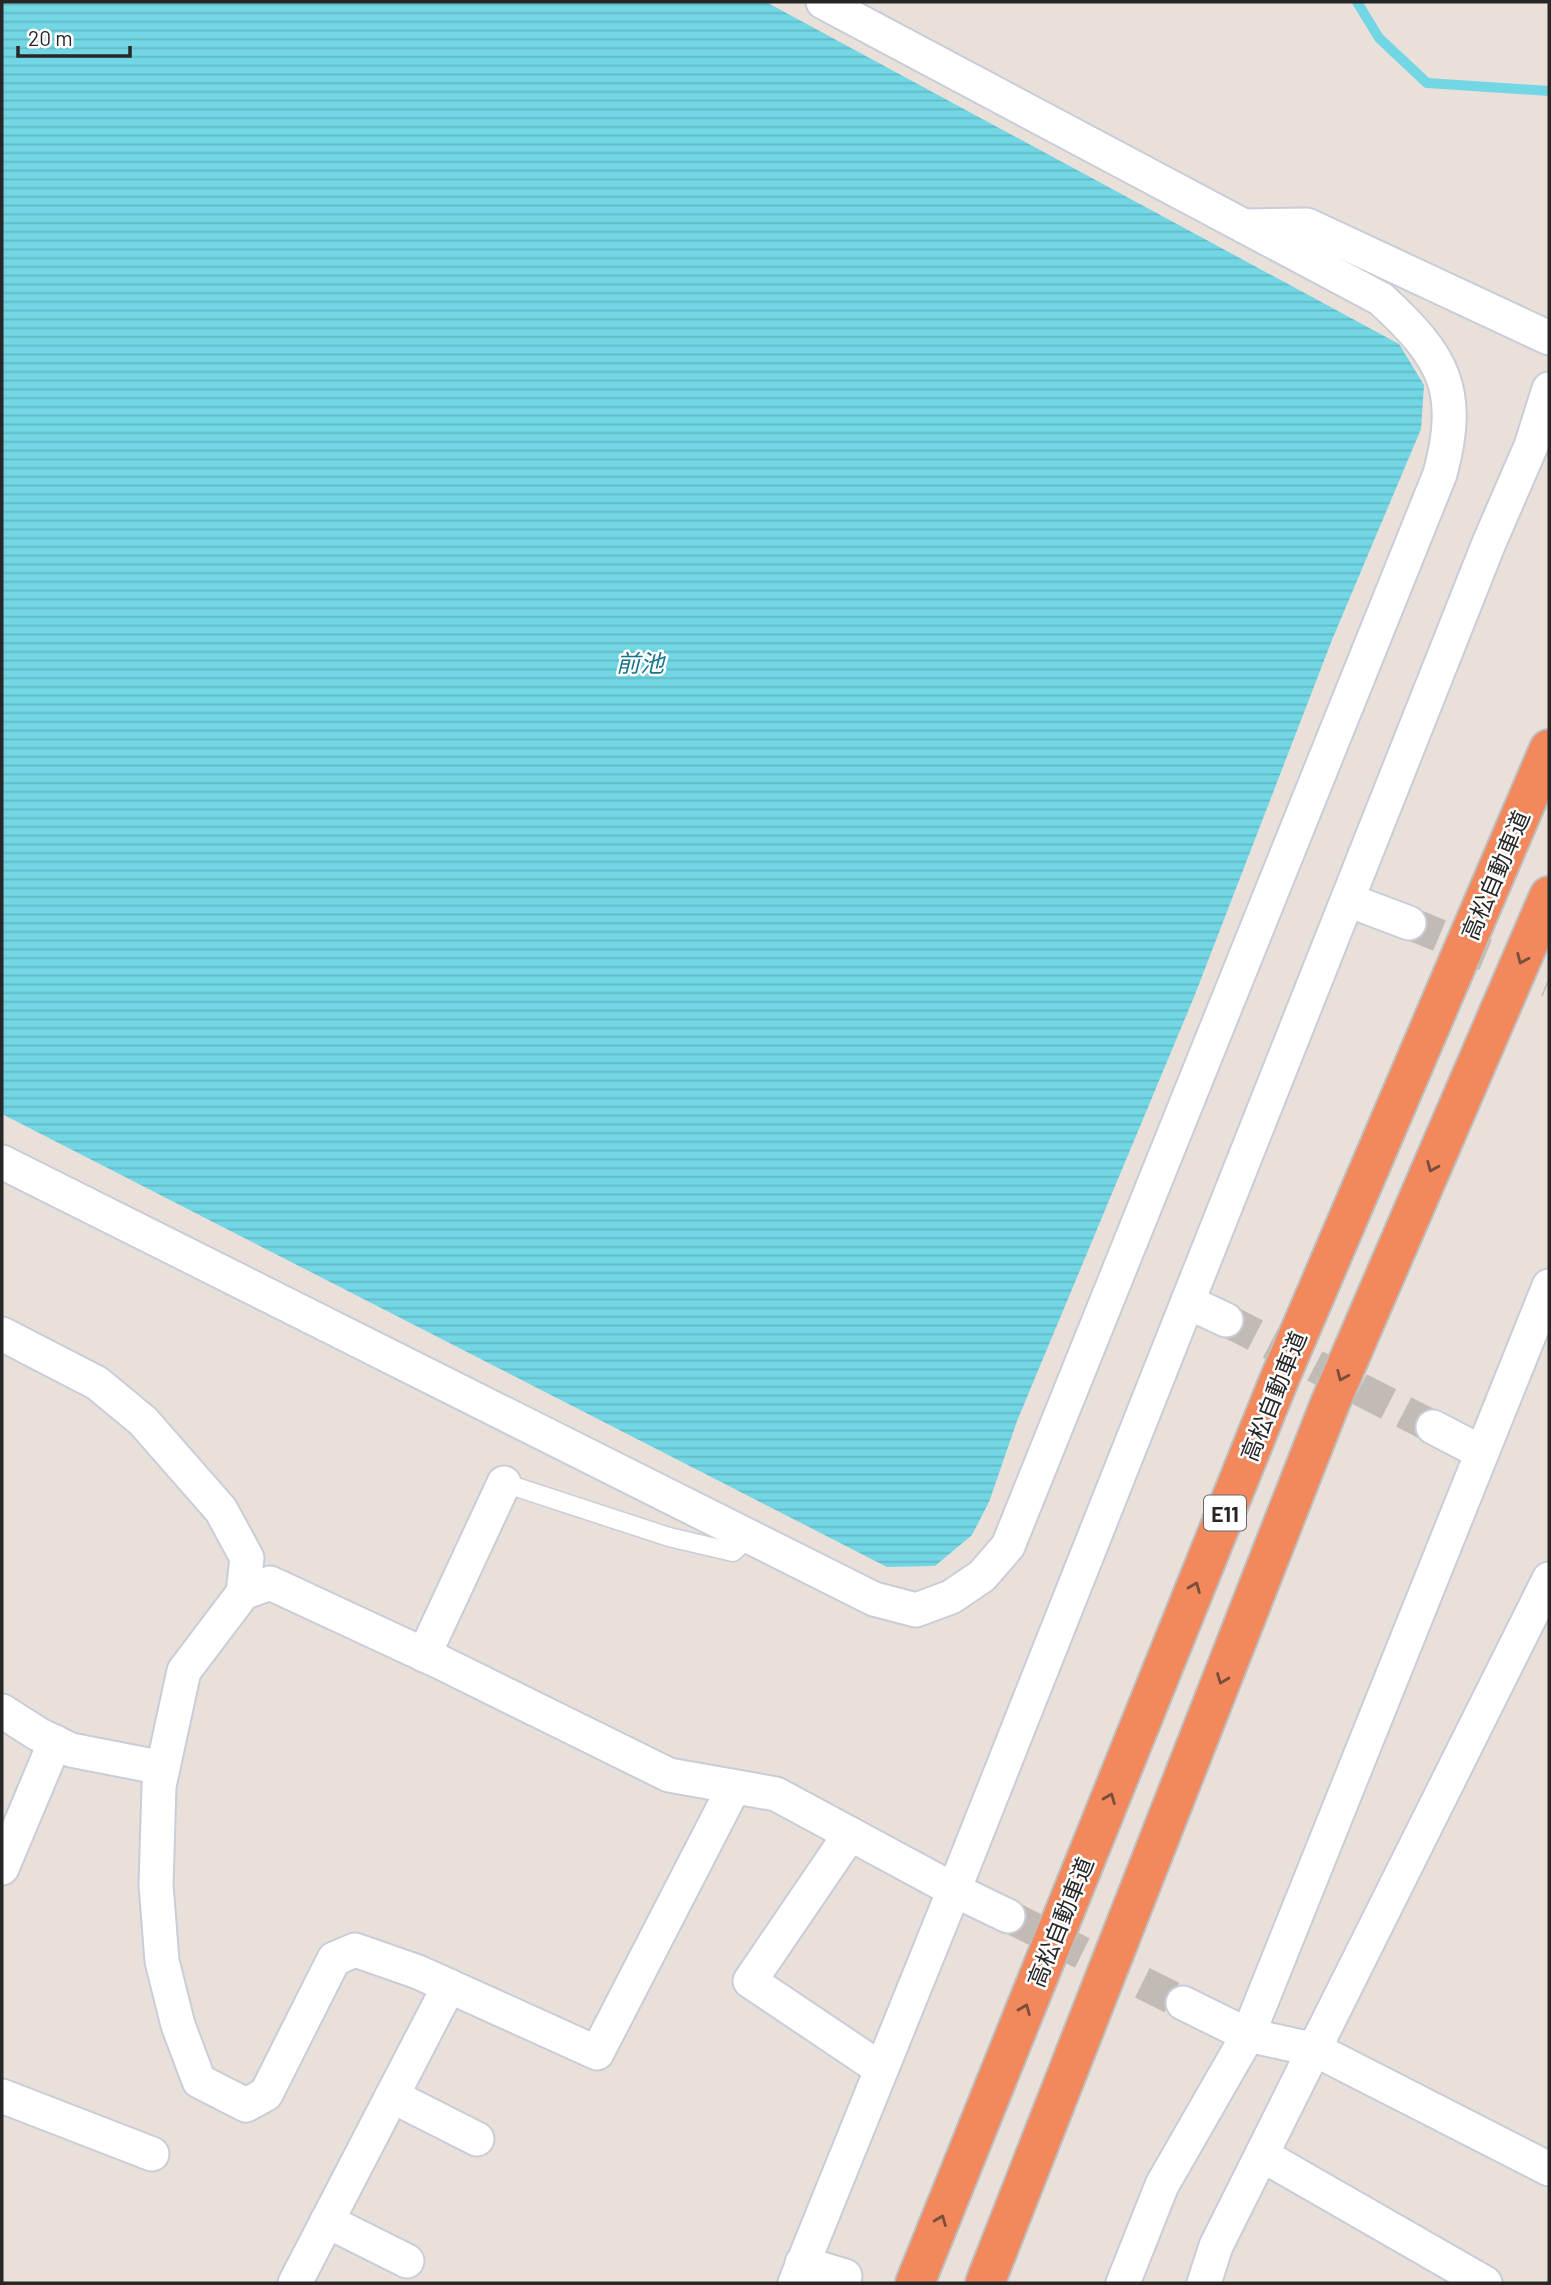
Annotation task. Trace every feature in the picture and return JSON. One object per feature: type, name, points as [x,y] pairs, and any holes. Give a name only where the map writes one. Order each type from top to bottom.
[{"type":"highway","name":"高松自動車道","points":[[915,2283],[1279,1380],[1549,749]]},
{"type":"highway","name":"E11","points":[[985,2283],[1331,1401],[1549,896]]},
{"type":"street","points":[[2,1162],[874,1599],[916,1610],[951,1597],[982,1576],[1007,1546],[1440,474],[1447,449],[1447,387],[1433,354],[1412,327],[1381,299],[823,2]]},
{"type":"street","points":[[1243,226],[1307,225],[1549,338]]},
{"type":"street","points":[[845,2276],[798,2273],[954,1890],[1348,900],[1540,450],[1549,389]]},
{"type":"street","points":[[1348,900],[1409,923]]},
{"type":"street","points":[[1123,2283],[1162,2185],[1248,2035],[1549,1286]]},
{"type":"street","points":[[1188,1302],[1226,1320]]},
{"type":"street","points":[[2,1334],[97,1383],[143,1421],[221,1510],[247,1558],[243,1593],[184,1671],[159,1786],[156,1885],[162,1961],[178,2025],[199,2081],[246,2105],[266,2094],[334,1958],[355,1950],[418,1972],[597,2053],[734,1787]]},
{"type":"street","points":[[1433,1427],[1481,1452]]},
{"type":"street","points":[[424,1655],[504,1483]]},
{"type":"street","points":[[1204,2283],[1216,2246],[1549,1579]]},
{"type":"street","points":[[243,1593],[270,1583],[669,1775],[776,1794],[954,1890],[1008,1916]]},
{"type":"street","points":[[2,1711],[71,1750],[163,1768]]},
{"type":"street","points":[[2,1868],[55,1742]]},
{"type":"street","points":[[850,1834],[750,1981],[881,2069]]},
{"type":"street","points":[[295,2283],[449,1986]]},
{"type":"street","points":[[1183,2003],[1248,2035],[1316,2050],[1549,2169]]},
{"type":"street","points":[[2,2096],[152,2154]]},
{"type":"street","points":[[392,2096],[477,2139]]},
{"type":"street","points":[[1262,2155],[1485,2283]]},
{"type":"street","points":[[327,2221],[407,2261]]},
{"type":"lane","points":[[504,1483],[669,1537],[733,1552],[749,1537]]},
{"type":"water","name":"前池","points":[[2,2],[766,2],[1399,344],[1424,385],[1421,429],[1332,640],[1194,997],[1017,1421],[989,1502],[972,1535],[935,1566],[887,1567],[2,1114]]},
{"type":"waterway","points":[[1357,2],[1379,38],[1427,83],[1549,91]]},
{"type":"tunnel","points":[[1409,923],[1549,981]]},
{"type":"tunnel","points":[[1226,1320],[1433,1427]]},
{"type":"tunnel","points":[[1008,1916],[1183,2003]]}]
